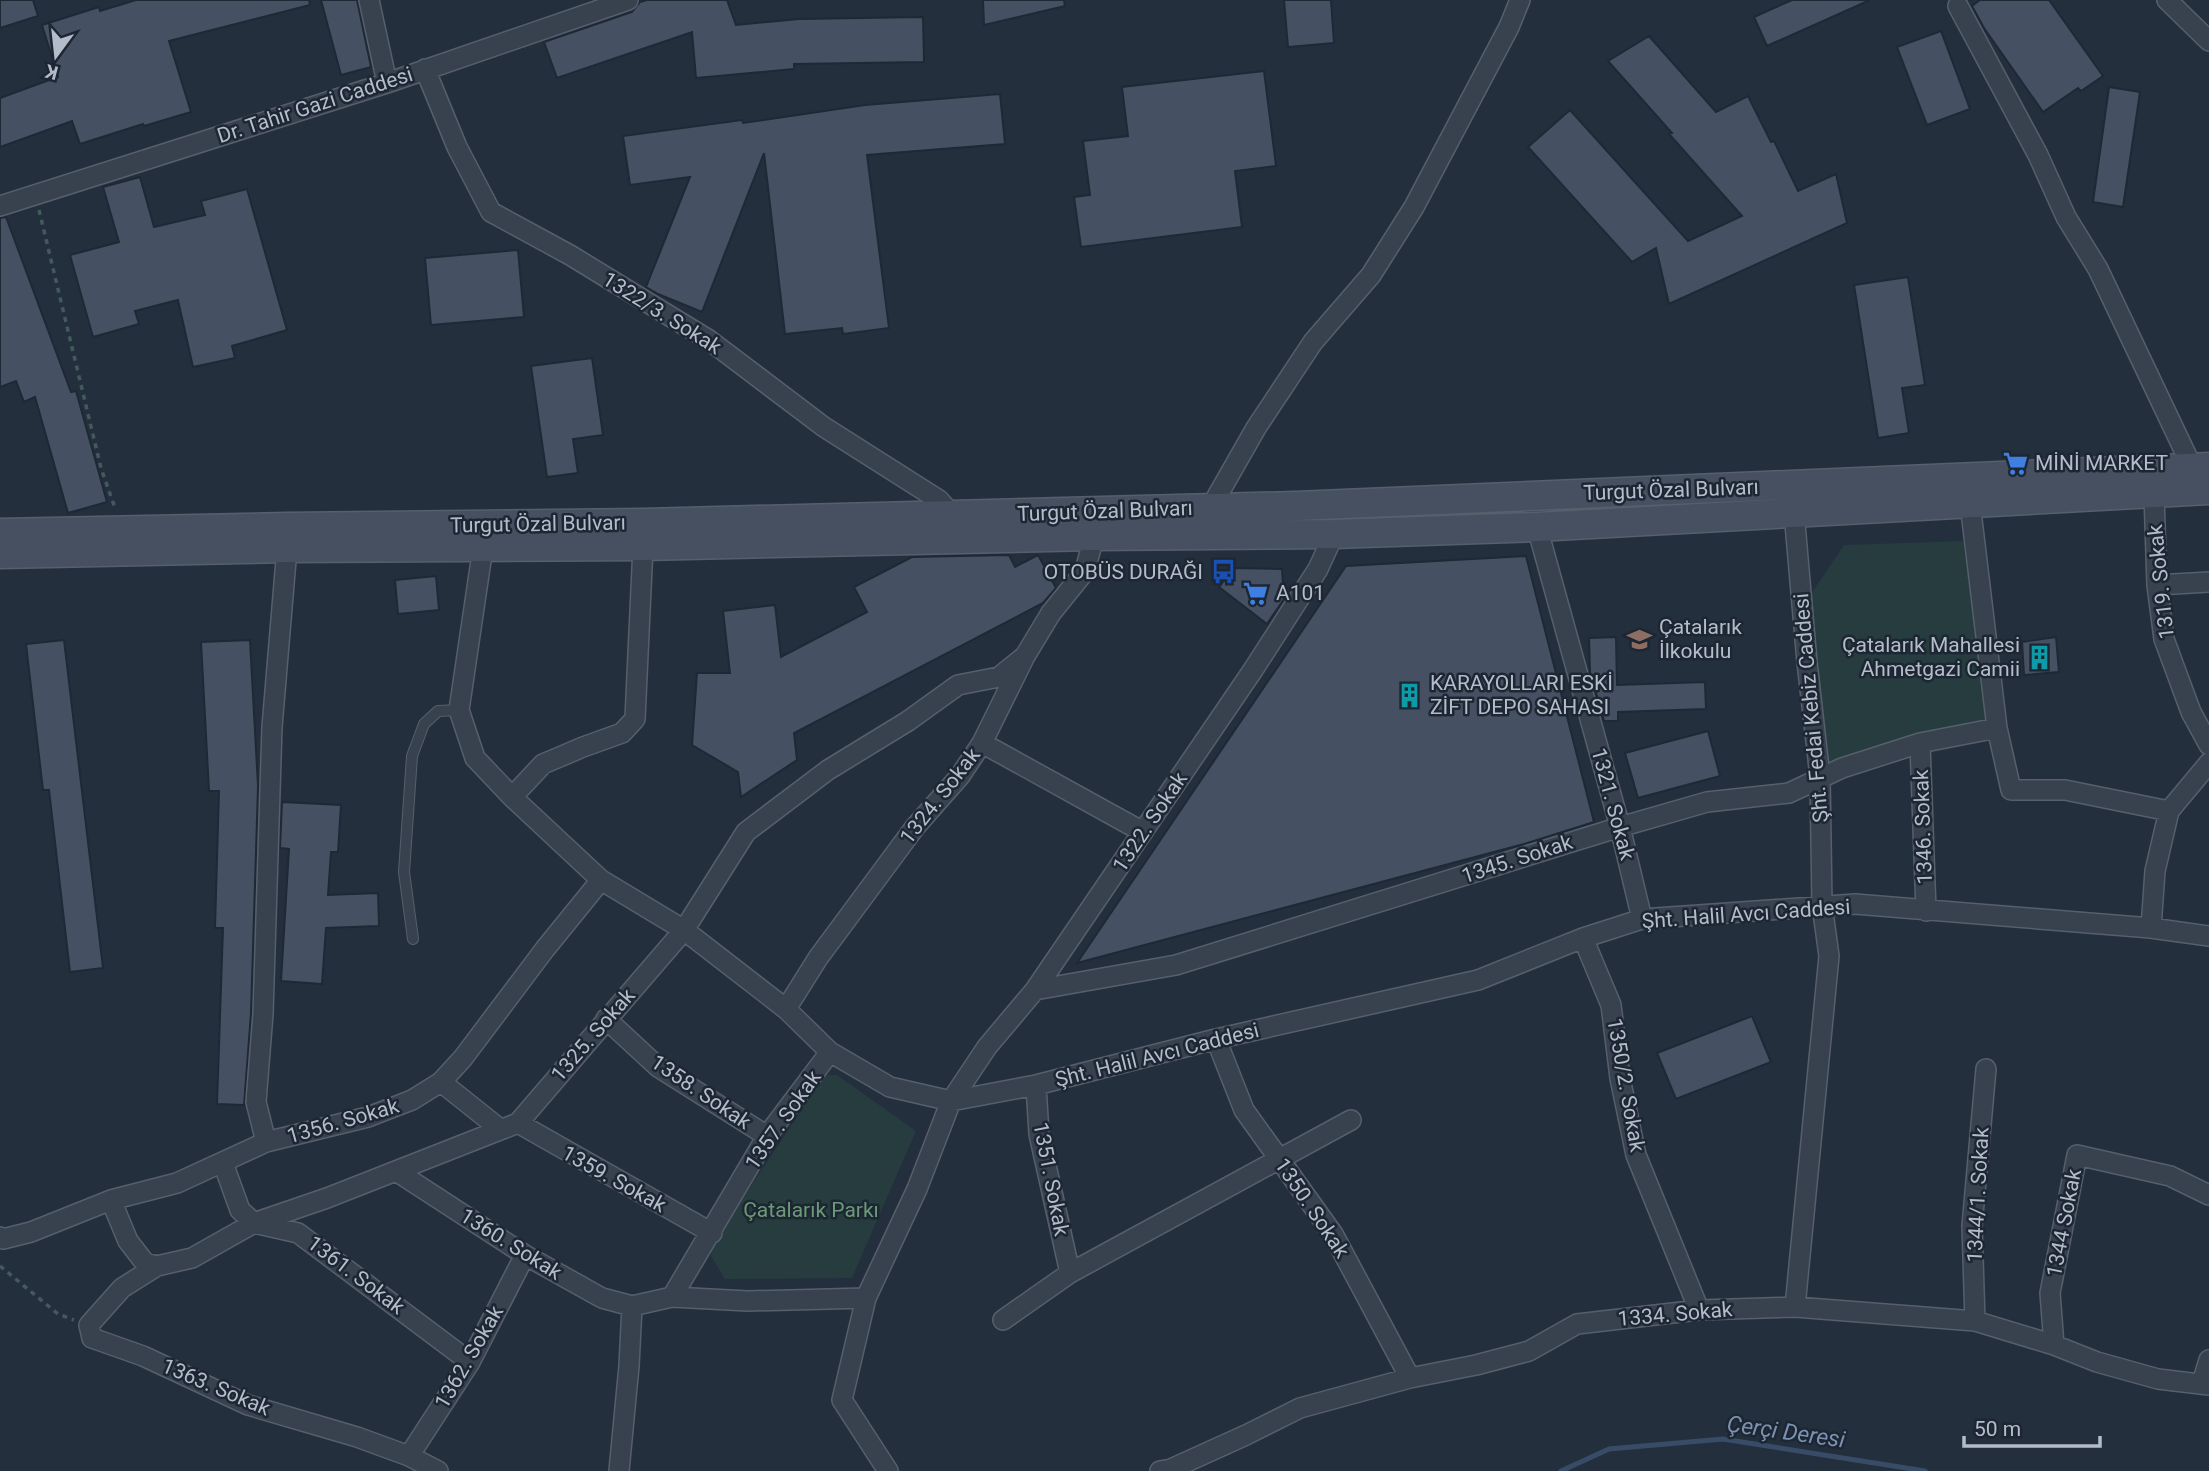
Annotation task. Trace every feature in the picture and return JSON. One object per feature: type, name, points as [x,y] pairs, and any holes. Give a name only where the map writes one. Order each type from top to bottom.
[{"type":"main road","name":"Turgut Özal Bulvarı","points":[[0,533],[953,516],[2204,475]]},
{"type":"main road","name":"Turgut Özal Bulvarı","points":[[0,554],[1334,534],[1537,527],[2154,494],[2204,475]]},
{"type":"street","points":[[369,0],[387,83]]},
{"type":"street","name":"Dr. Tahir Gazi Caddesi","points":[[0,206],[387,83],[628,0]]},
{"type":"street","points":[[1211,507],[1256,428],[1313,342],[1371,275],[1414,207],[1509,27],[1520,0]]},
{"type":"street","points":[[2167,0],[2209,41]]},
{"type":"street","points":[[1958,6],[2038,155],[2066,217],[2098,269],[2204,475]]},
{"type":"street","name":"1322/3. Sokak","points":[[425,69],[457,147],[491,212],[570,255],[709,340],[824,427],[939,500],[953,516]]},
{"type":"street","name":"1319. Sokak","points":[[2154,494],[2157,584],[2164,639],[2191,712],[2209,745]]},
{"type":"street","points":[[1970,502],[1997,728],[2011,790],[2065,790],[2169,811]]},
{"type":"street","name":"Şht. Fedai Kebiz Caddesi","points":[[1794,512],[1820,777],[1822,905],[1829,956],[1796,1307]]},
{"type":"street","name":"1321. Sokak","points":[[1537,527],[1620,827],[1642,919]]},
{"type":"street","name":"1322. Sokak","points":[[951,1101],[986,1047],[1035,990],[1254,670],[1318,569],[1334,534]]},
{"type":"street","name":"1324. Sokak","points":[[786,1009],[826,947],[915,827],[960,776],[982,743],[1025,656],[1051,613],[1085,571],[1094,536]]},
{"type":"street","points":[[512,797],[543,764],[622,733],[635,719],[643,546]]},
{"type":"street","points":[[459,710],[483,547]]},
{"type":"street","points":[[266,1143],[256,1102],[263,1014],[272,727],[287,548]]},
{"type":"street","points":[[2157,584],[2209,582]]},
{"type":"street","name":"1325. Sokak","points":[[157,1266],[192,1258],[254,1223],[509,1126],[684,930],[746,832],[828,770],[908,721],[958,685],[999,677],[1025,656]]},
{"type":"street","name":"Şht. Halil Avcı Caddesi","points":[[459,710],[475,758],[512,797],[601,880],[684,930],[786,1009],[830,1052],[890,1087],[951,1101],[1035,1086],[1216,1039],[1478,980],[1583,938],[1642,919],[1855,904],[2151,928],[2209,936]]},
{"type":"street","name":"1345. Sokak","points":[[1035,990],[1188,961],[1620,827],[1707,802],[1789,793],[1820,777],[1920,743],[1997,728]]},
{"type":"street","points":[[982,743],[1143,832]]},
{"type":"street","name":"1346. Sokak","points":[[1920,743],[1926,911]]},
{"type":"street","points":[[2151,928],[2155,871],[2169,811],[2209,763]]},
{"type":"street","name":"1356. Sokak","points":[[0,1237],[31,1232],[111,1200],[177,1183],[266,1143],[368,1117],[412,1100],[440,1082],[463,1058],[601,880]]},
{"type":"street","name":"1350/2. Sokak","points":[[1583,938],[1611,1005],[1620,1078],[1636,1155],[1699,1310]]},
{"type":"street","name":"1358. Sokak","points":[[606,1019],[658,1067],[767,1136]]},
{"type":"street","name":"1350. Sokak","points":[[1216,1039],[1244,1110],[1334,1234],[1410,1378]]},
{"type":"street","name":"1357. Sokak","points":[[672,1297],[767,1136],[830,1052]]},
{"type":"street","name":"1344/1. Sokak","points":[[1975,1321],[1972,1226],[1986,1069]]},
{"type":"street","name":"1359. Sokak","points":[[440,1082],[509,1126],[712,1233]]},
{"type":"street","name":"1351. Sokak","points":[[1035,1086],[1039,1134],[1070,1273]]},
{"type":"street","points":[[888,1471],[842,1400],[866,1298],[917,1189],[951,1101]]},
{"type":"street","points":[[1003,1320],[1070,1273],[1351,1119]]},
{"type":"street","name":"1344 Sokak","points":[[2054,1345],[2050,1293],[2077,1155],[2169,1176],[2209,1195]]},
{"type":"street","points":[[223,1163],[240,1210],[254,1223]]},
{"type":"street","name":"1360. Sokak","points":[[396,1171],[525,1255],[602,1298],[632,1306]]},
{"type":"street","points":[[111,1200],[128,1241],[145,1263],[157,1266]]},
{"type":"street","name":"1361. Sokak","points":[[254,1223],[298,1233],[470,1362]]},
{"type":"street","name":"1362. Sokak","points":[[409,1456],[470,1362],[525,1255]]},
{"type":"street","points":[[89,1325],[122,1289],[157,1266]]},
{"type":"street","points":[[619,1471],[632,1306],[672,1297],[748,1301],[866,1298]]},
{"type":"street","name":"1334. Sokak","points":[[1160,1471],[1171,1469],[1300,1408],[1410,1378],[1529,1351],[1577,1324],[1699,1310],[1796,1307],[1975,1321],[2054,1345],[2097,1362],[2158,1378],[2205,1384]]},
{"type":"street","name":"1363. Sokak","points":[[89,1325],[92,1338],[143,1356],[247,1405],[357,1437],[409,1456],[438,1471]]},
{"type":"street","points":[[2205,1384],[2209,1360]]},
{"type":"lane","points":[[413,939],[404,872],[412,756],[424,724],[439,711],[459,710]]},
{"type":"path","points":[[36,195],[101,468],[123,531]]},
{"type":"path","points":[[0,1266],[58,1314],[89,1325]]},
{"type":"green space","points":[[1963,541],[1989,723],[1826,766],[1809,597],[1844,545]]},
{"type":"green space","name":"Çatalarık Parkı","points":[[825,1075],[837,1075],[916,1131],[852,1278],[725,1279],[711,1256],[710,1247]]},
{"type":"building","points":[[0,0],[33,0],[38,16],[0,28]]},
{"type":"building","points":[[136,0],[309,0],[310,5],[169,41],[191,112],[80,144],[72,121],[0,147],[0,98],[58,77],[42,25],[99,7],[100,11]]},
{"type":"building","points":[[321,0],[357,0],[371,67],[341,75]]},
{"type":"building","points":[[727,0],[736,25],[799,19],[923,17],[924,62],[794,64],[794,69],[696,78],[692,32],[557,78],[544,42],[632,12],[640,2]]},
{"type":"building","points":[[983,0],[1064,0],[1065,6],[984,25]]},
{"type":"building","points":[[1284,0],[1331,0],[1334,43],[1288,47]]},
{"type":"building","points":[[1792,0],[1870,0],[1767,46],[1754,17]]},
{"type":"building","points":[[1980,0],[2049,0],[2103,76],[2081,91],[2078,88],[2043,112],[1984,28],[1972,6]]},
{"type":"building","points":[[1941,31],[1970,109],[1927,125],[1897,47]]},
{"type":"building","points":[[1649,36],[1716,112],[1748,96],[1798,191],[1836,174],[1847,223],[1669,304],[1656,248],[1632,262],[1528,147],[1570,110],[1688,241],[1742,216],[1608,61]]},
{"type":"building","points":[[1264,71],[1276,166],[1235,171],[1242,227],[1081,247],[1074,197],[1090,195],[1083,141],[1128,136],[1122,87]]},
{"type":"building","points":[[2109,87],[2140,92],[2123,207],[2093,202]]},
{"type":"building","points":[[1000,94],[1005,144],[867,155],[889,328],[843,334],[842,328],[785,334],[764,153],[702,312],[646,287],[690,177],[630,185],[623,136],[742,120],[743,123],[865,105]]},
{"type":"building","points":[[140,177],[154,227],[205,215],[201,201],[247,189],[287,330],[232,346],[235,358],[193,367],[178,300],[135,311],[139,324],[93,337],[70,255],[119,242],[103,187]]},
{"type":"building","points":[[6,217],[71,392],[76,391],[107,502],[68,513],[35,397],[24,402],[16,381],[0,387],[0,218]]},
{"type":"building","points":[[518,250],[524,317],[431,325],[425,258]]},
{"type":"building","points":[[1908,277],[1925,385],[1902,388],[1909,433],[1878,438],[1854,285]]},
{"type":"building","points":[[592,358],[603,435],[573,439],[578,473],[547,477],[531,366]]},
{"type":"building","points":[[1009,555],[1015,567],[1038,555],[1056,588],[1043,603],[794,733],[797,760],[741,797],[738,772],[692,745],[697,673],[730,673],[723,611],[775,605],[781,657],[867,612],[854,587],[912,557]]},
{"type":"building","name":"KARAYOLLARI ESKİ ZİFT DEPO SAHASI","points":[[1526,556],[1594,822],[1524,844],[1077,963],[1346,566]]},
{"type":"building","name":"A101","points":[[1234,568],[1282,569],[1284,599],[1267,624],[1219,587]]},
{"type":"building","points":[[436,576],[439,610],[398,614],[395,580]]},
{"type":"building","points":[[1616,637],[1617,685],[1705,682],[1706,709],[1618,712],[1618,721],[1604,721],[1590,672],[1589,638]]},
{"type":"building","name":"Çatalarık Mahallesi Ahmetgazi Camii","points":[[2056,637],[2059,672],[2024,675],[2022,642]]},
{"type":"building","points":[[64,640],[103,968],[70,972],[49,790],[43,790],[26,644]]},
{"type":"building","points":[[250,640],[258,786],[251,1013],[244,1105],[217,1104],[223,928],[215,928],[219,791],[209,791],[201,642]]},
{"type":"building","points":[[1708,731],[1720,776],[1638,798],[1625,753]]},
{"type":"building","points":[[282,802],[341,805],[338,852],[331,852],[328,895],[378,893],[379,926],[326,928],[322,984],[281,981],[289,849],[280,848]]},
{"type":"building","points":[[1752,1016],[1771,1062],[1676,1099],[1657,1053]]},
{"type":"waterway","name":"Çerçi Deresi","points":[[1561,1471],[1609,1449],[1723,1439],[1925,1471]]},
{"type":"place","name":"MİNİ MARKET","points":[[2015,463]]},
{"type":"place","name":"OTOBÜS DURAĞI","points":[[1223,572]]},
{"type":"place","name":"A101","points":[[1256,593]]},
{"type":"place","name":"Çatalarık İlkokulu","points":[[1639,639]]},
{"type":"place","name":"Çatalarık Mahallesi Ahmetgazi Camii","points":[[2040,657]]},
{"type":"place","name":"KARAYOLLARI ESKİ ZİFT DEPO SAHASI","points":[[1410,695]]}]
